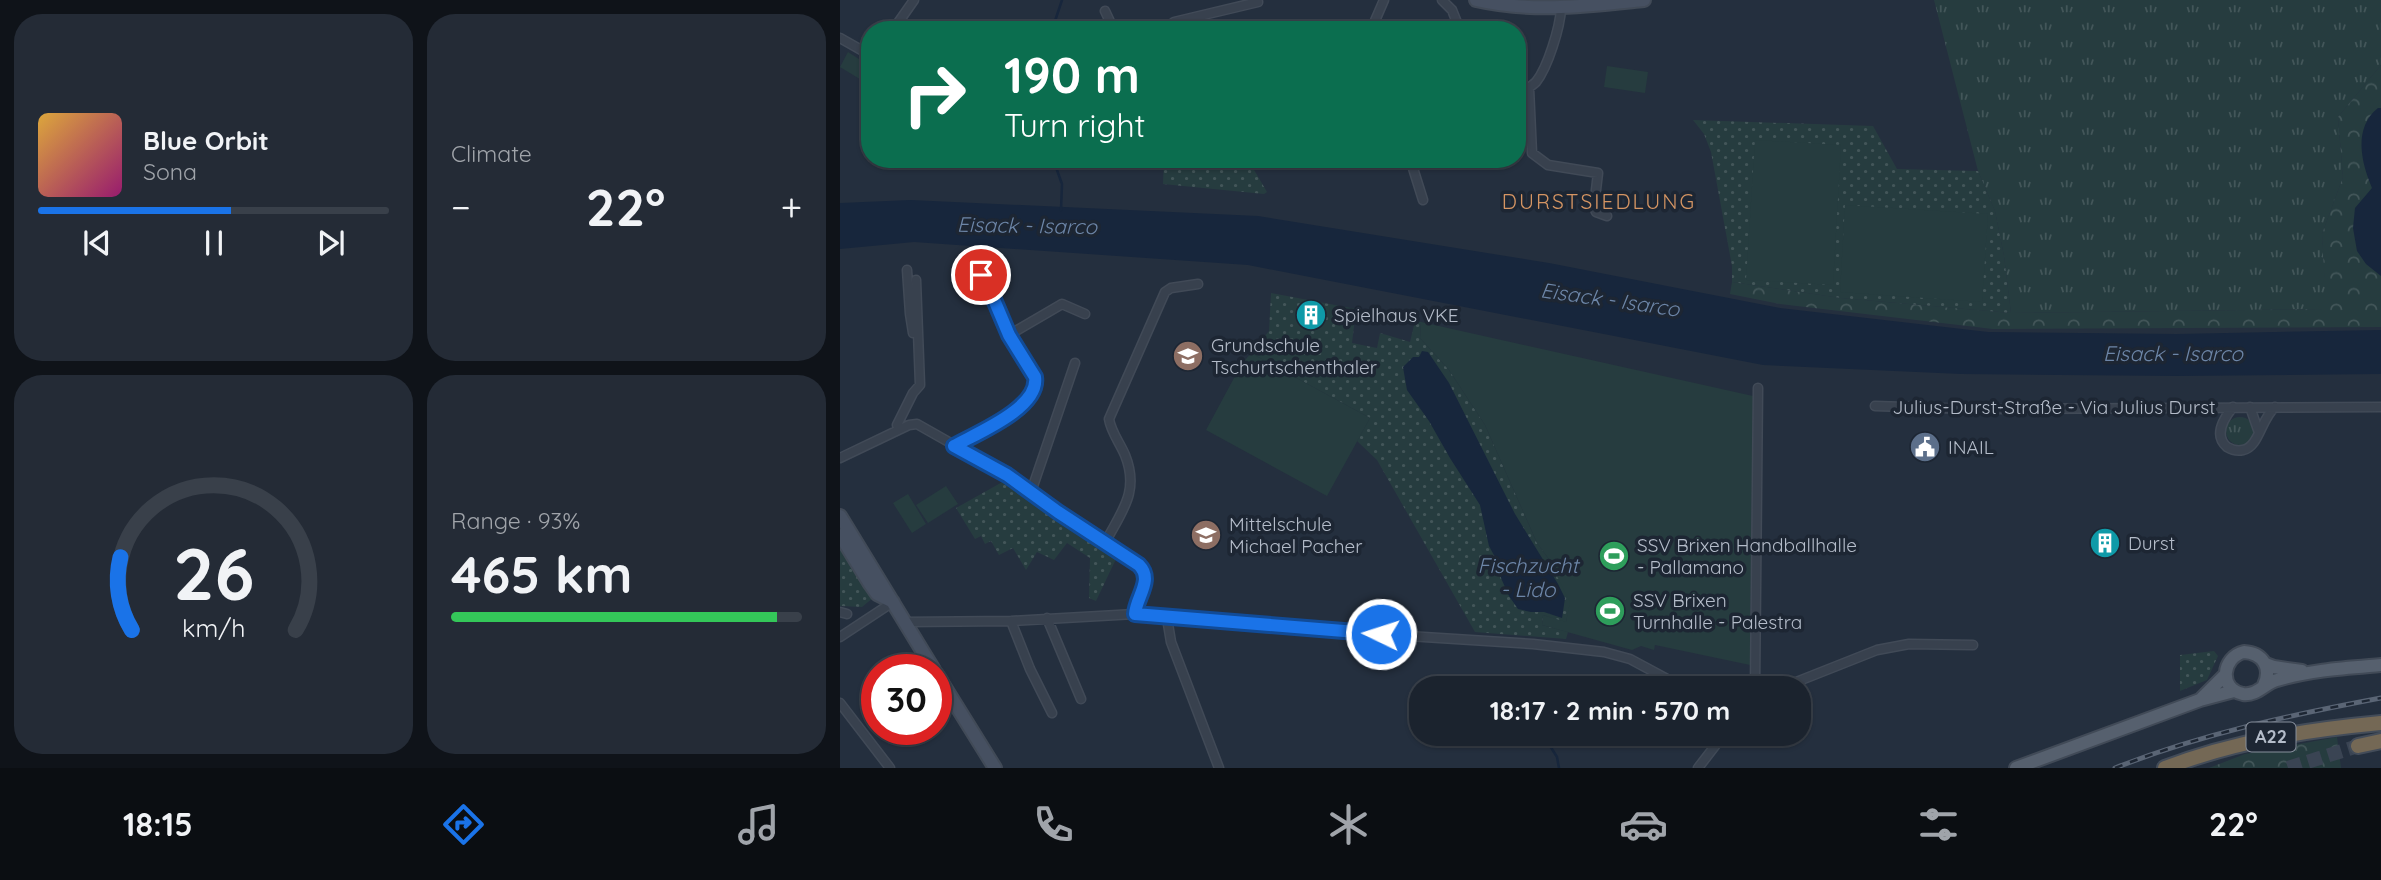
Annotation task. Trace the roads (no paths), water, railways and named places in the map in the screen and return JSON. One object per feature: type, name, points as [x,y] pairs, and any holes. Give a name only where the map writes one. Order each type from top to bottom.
[{"type":"highway","name":"A22","points":[[2165,768],[2238,745],[2281,735],[2381,723]]},
{"type":"highway","points":[[2358,747],[2381,741]]},
{"type":"main road","points":[[2200,700],[2225,675],[2227,664],[2239,653],[2254,653],[2266,664],[2274,667],[2309,672]]},
{"type":"main road","points":[[2264,685],[2268,671],[2266,664]]},
{"type":"main road","points":[[2016,768],[2200,700],[2234,691],[2254,693],[2264,685],[2309,672],[2381,665]]},
{"type":"main road","points":[[2225,675],[2234,691]]},
{"type":"main road","points":[[2037,768],[2064,758],[2090,740]]},
{"type":"street","points":[[899,21],[914,0]]},
{"type":"street","points":[[1375,21],[1384,0]]},
{"type":"street","points":[[1442,0],[1452,10],[1456,21]]},
{"type":"street","points":[[1476,0],[1513,7],[1561,9],[1644,0]]},
{"type":"street","points":[[1182,21],[1258,2]]},
{"type":"street","points":[[1526,90],[1542,72],[1558,29],[1561,9]]},
{"type":"street","points":[[1105,11],[1109,21]]},
{"type":"street","points":[[840,38],[861,50]]},
{"type":"street","points":[[1529,88],[1531,148],[1535,157],[1548,165],[1598,173],[1594,206],[1596,212],[1607,216]]},
{"type":"street","points":[[1413,168],[1423,200]]},
{"type":"street","points":[[899,429],[897,425],[913,393],[916,379],[907,270]]},
{"type":"street","points":[[954,446],[1016,411],[1031,394],[1036,383],[1009,335],[981,275]]},
{"type":"street","points":[[913,393],[920,385],[916,280]]},
{"type":"street","points":[[1105,543],[1130,494],[1131,477],[1125,455],[1109,419],[1165,292],[1171,288],[1198,284]]},
{"type":"street","points":[[1009,335],[1062,304],[1085,314]]},
{"type":"street","points":[[1031,492],[1075,363]]},
{"type":"street","points":[[1755,676],[1758,388]]},
{"type":"street","name":"Julius-Durst-Straße - Via Julius Durst","points":[[1875,406],[1972,410],[2381,407]]},
{"type":"street","name":"Julius-Durst-Straße - Via Julius Durst","points":[[2233,407],[2222,424],[2221,437],[2224,443],[2235,450],[2247,450],[2256,442],[2266,415],[2275,407]]},
{"type":"street","points":[[2250,407],[2258,433]]},
{"type":"street","points":[[840,458],[899,429],[917,424],[1007,475],[1144,570],[1145,582],[1135,614]]},
{"type":"street","points":[[840,516],[924,654]]},
{"type":"street","points":[[840,535],[877,594],[893,602]]},
{"type":"street","points":[[840,637],[893,602]]},
{"type":"street","points":[[905,622],[1011,621],[1135,614],[1533,644],[1604,652],[1630,659],[1662,676]]},
{"type":"street","points":[[1047,618],[1081,699]]},
{"type":"street","points":[[1167,618],[1171,642],[1219,768]]},
{"type":"street","points":[[1011,621],[1030,670],[1052,713]]},
{"type":"street","points":[[1811,676],[1878,650],[1909,644],[1973,645]]},
{"type":"street","points":[[952,699],[995,768]]},
{"type":"street","points":[[840,703],[890,768]]},
{"type":"street","points":[[1698,768],[1716,746]]},
{"type":"water","points":[[2381,108],[2381,276],[2366,264],[2357,251],[2353,228],[2355,208],[2372,188],[2362,157],[2362,135],[2370,116]]},
{"type":"water","name":"Eisack - Isarco","points":[[911,200],[1258,216],[1549,263],[1780,308],[1988,332],[2177,334],[2381,330],[2381,374],[1961,374],[1763,365],[1248,265],[914,242],[840,249],[840,203]]},
{"type":"water","name":"Fischzucht - Lido","points":[[1422,351],[1428,352],[1449,383],[1515,514],[1558,584],[1565,598],[1562,618],[1544,612],[1518,609],[1509,596],[1489,546],[1480,505],[1407,390],[1403,367],[1413,357],[1419,357]]},
{"type":"waterway","points":[[1055,21],[1062,0]]},
{"type":"waterway","name":"Eisack - Isarco","points":[[1056,168],[1062,184],[1061,210]]},
{"type":"waterway","points":[[1550,746],[1557,757],[1559,768]]},
{"type":"tunnel","points":[[2288,768],[2358,746]]},
{"type":"railway","points":[[2115,768],[2180,745],[2246,727],[2381,698]]},
{"type":"place","name":"Spielhaus VKE","points":[[1311,315]]},
{"type":"place","name":"Grundschule Tschurtschenthaler","points":[[1188,356]]},
{"type":"place","name":"INAIL","points":[[1925,447]]},
{"type":"place","name":"Mittelschule Michael Pacher","points":[[1206,535]]},
{"type":"place","name":"Durst","points":[[2105,543]]},
{"type":"place","name":"SSV Brixen Handballhalle - Pallamano","points":[[1614,556]]},
{"type":"place","name":"SSV Brixen Turnhalle - Palestra","points":[[1610,611]]},
{"type":"district","name":"DURSTSIEDLUNG","points":[[1599,202]]}]
